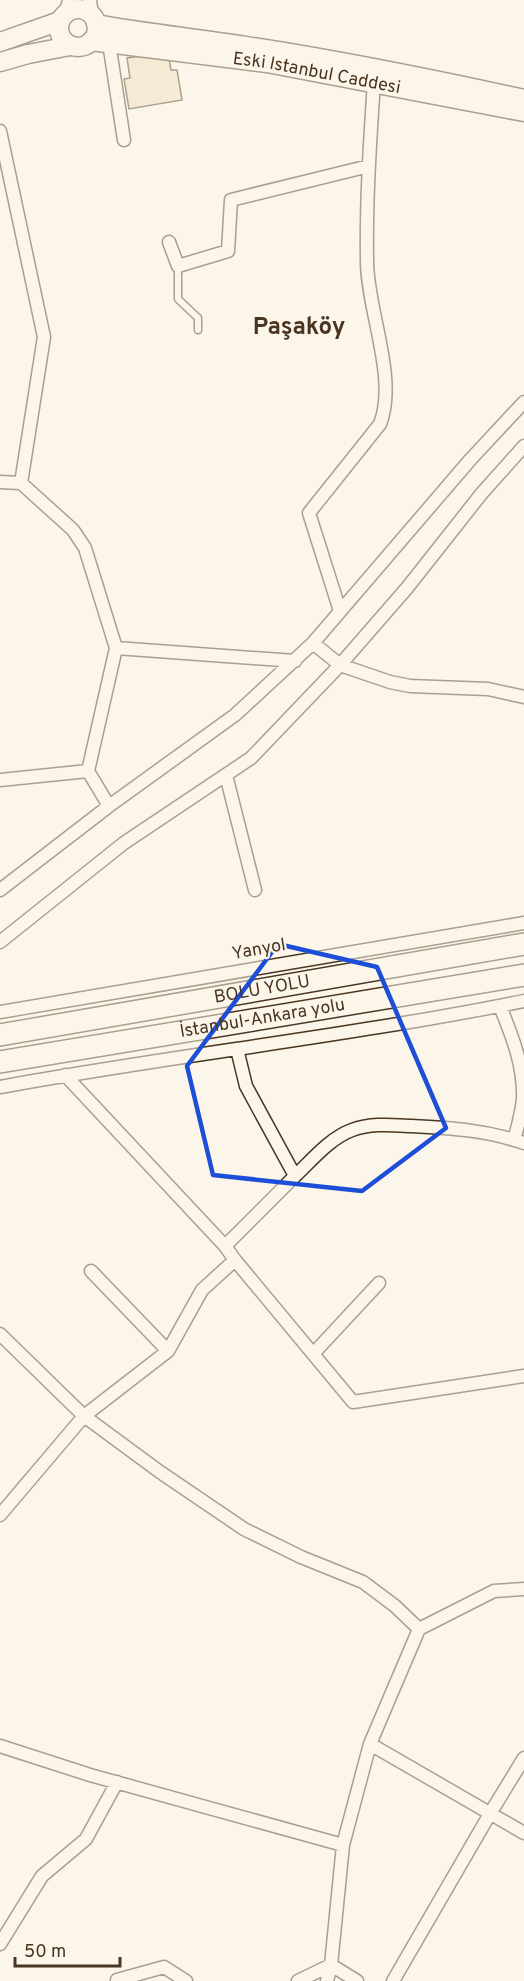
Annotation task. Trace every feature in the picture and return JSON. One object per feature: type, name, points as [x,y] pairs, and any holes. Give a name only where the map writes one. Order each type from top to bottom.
[{"type":"highway","name":"BOLU YOLU","points":[[0,1035],[524,944]]},
{"type":"highway","name":"İstanbul-Ankara yolu","points":[[0,1062],[524,975]]},
{"type":"main road","points":[[0,42],[65,11],[78,9],[156,35],[245,45],[378,68],[524,99]]},
{"type":"main road","points":[[65,11],[59,32],[70,46]]},
{"type":"main road","points":[[0,62],[28,54],[100,42],[95,36],[93,13]]},
{"type":"main road","name":"Eski Istanbul Caddesi","points":[[100,42],[267,63],[524,112]]},
{"type":"street","points":[[100,42],[124,140]]},
{"type":"street","points":[[340,611],[309,513],[380,424],[385,411],[386,389],[366,264],[374,82]]},
{"type":"street","points":[[0,131],[6,185],[44,337],[21,483]]},
{"type":"street","points":[[170,242],[178,266],[228,251],[231,200],[369,166]]},
{"type":"street","points":[[0,890],[235,715],[295,661],[470,460],[524,402]]},
{"type":"street","points":[[0,942],[124,843],[251,758],[340,665],[524,446]]},
{"type":"street","points":[[0,482],[21,483],[73,530],[85,548],[116,648],[88,771],[110,806]]},
{"type":"street","points":[[313,643],[340,665],[390,682],[410,686],[488,689],[524,697]]},
{"type":"street","points":[[116,648],[295,661]]},
{"type":"street","points":[[0,780],[88,771]]},
{"type":"street","points":[[226,776],[255,890]]},
{"type":"street","name":"Yanyol","points":[[0,1012],[524,923]]},
{"type":"street","points":[[468,985],[524,984]]},
{"type":"street","points":[[0,1087],[524,1001]]},
{"type":"street","points":[[225,1246],[337,1137],[351,1130],[382,1125],[463,1129],[519,1142],[524,1097],[521,1064],[501,1006]]},
{"type":"street","points":[[237,1049],[246,1086],[295,1176]]},
{"type":"street","points":[[65,1075],[225,1246],[353,1402],[524,1376]]},
{"type":"street","points":[[0,1515],[84,1416],[168,1351],[202,1290],[235,1260]]},
{"type":"street","points":[[91,1271],[168,1351]]},
{"type":"street","points":[[313,1353],[379,1283]]},
{"type":"street","points":[[0,1334],[84,1416],[160,1472],[244,1529],[301,1557],[363,1582],[395,1606],[419,1629]]},
{"type":"street","points":[[327,1981],[331,1965],[343,1845],[370,1744],[419,1629],[494,1591],[524,1589]]},
{"type":"street","points":[[370,1744],[524,1833]]},
{"type":"street","points":[[0,1746],[117,1782],[343,1845]]},
{"type":"street","points":[[393,1981],[490,1812],[524,1758]]},
{"type":"street","points":[[0,1944],[42,1876],[86,1839],[117,1782]]},
{"type":"street","points":[[298,1981],[331,1965]]},
{"type":"street","points":[[331,1965],[357,1981]]},
{"type":"street","points":[[117,1980],[164,1967],[186,1981]]},
{"type":"lane","points":[[178,266],[178,299],[198,318],[198,330]]},
{"type":"highlighted area","points":[[278,944],[377,967],[446,1128],[362,1191],[213,1175],[187,1066]]},
{"type":"building","points":[[168,52],[171,70],[177,70],[182,100],[129,109],[124,79],[130,78],[127,58]]},
{"type":"district","name":"Paşaköy","points":[[299,328]]}]
